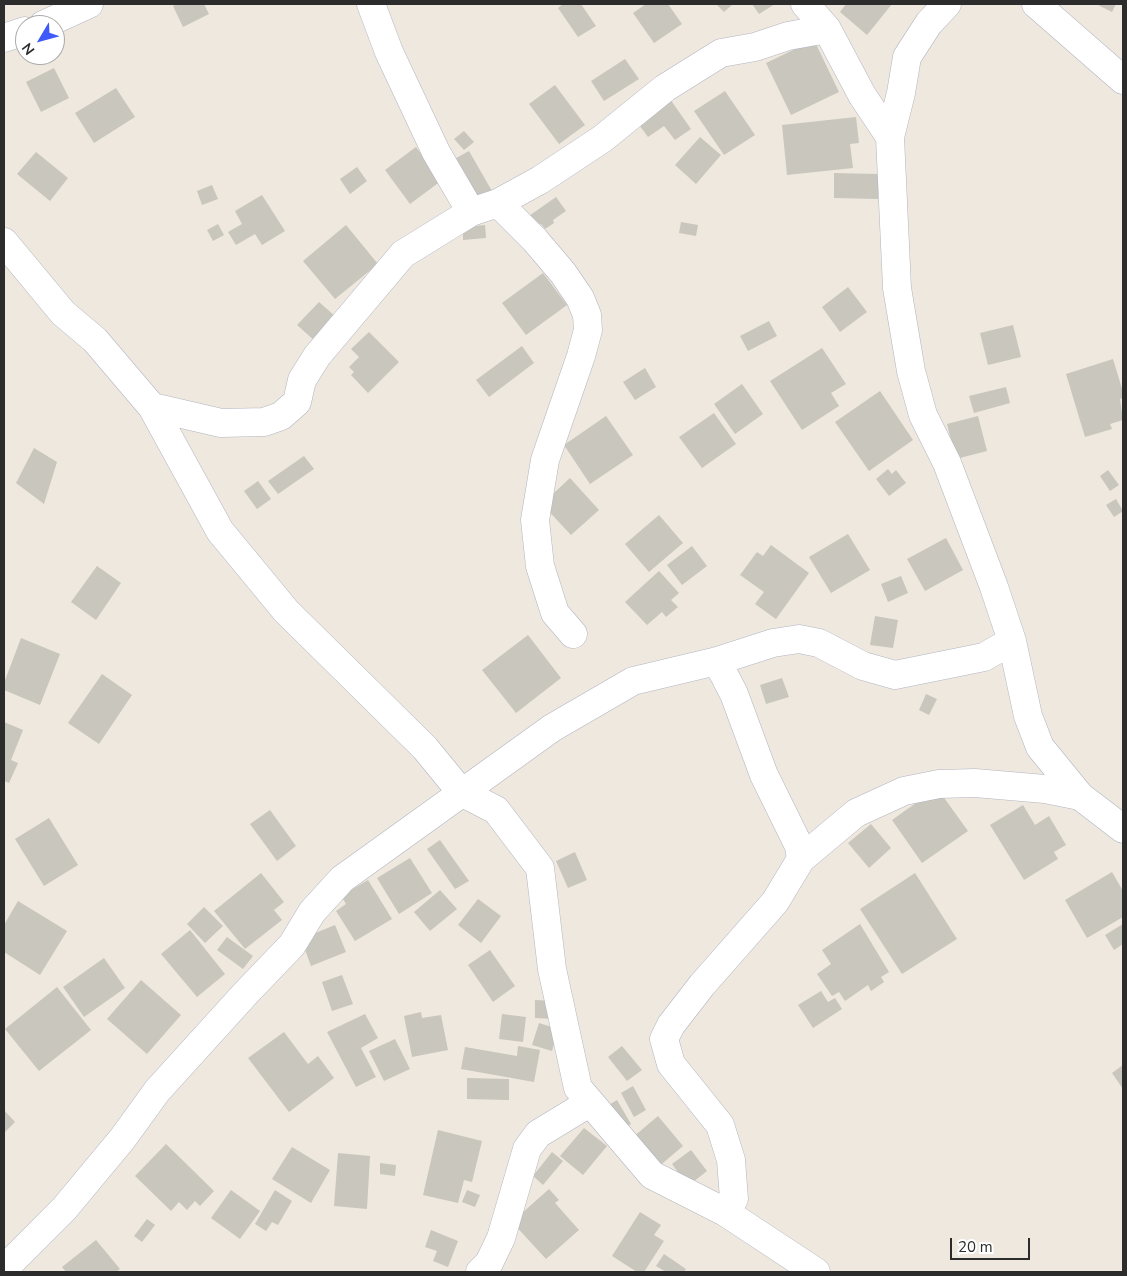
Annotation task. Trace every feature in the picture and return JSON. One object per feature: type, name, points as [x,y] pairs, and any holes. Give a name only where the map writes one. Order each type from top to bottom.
[{"type":"street","points":[[65,15],[89,4]]},
{"type":"street","points":[[371,4],[385,44],[436,152],[472,212]]},
{"type":"street","points":[[805,4],[827,29],[862,96],[890,136]]},
{"type":"street","points":[[947,4],[929,24],[907,57],[901,93],[890,136],[897,288],[911,371],[923,415],[947,463],[1012,641],[1028,716],[1040,747],[1080,796],[1123,829]]},
{"type":"street","points":[[1036,4],[1123,80]]},
{"type":"street","points":[[152,407],[221,424],[264,422],[282,416],[297,402],[302,380],[317,356],[403,254],[472,212],[498,203],[540,180],[602,139],[665,88],[721,53],[756,47],[788,36],[827,29]]},
{"type":"street","points":[[498,203],[536,240],[563,273],[580,298],[587,315],[588,330],[582,356],[545,460],[535,520],[540,566],[555,613],[572,634]]},
{"type":"street","points":[[4,242],[63,313],[95,340],[152,407],[220,531],[286,611],[425,748],[461,792],[496,810],[540,868],[552,969],[578,1088],[589,1103],[652,1175],[725,1212],[816,1272]]},
{"type":"street","points":[[4,1269],[64,1209],[123,1138],[157,1091],[292,945],[312,912],[342,879],[552,728],[633,681],[717,661],[773,642],[799,639],[819,643],[863,666],[895,675],[984,657],[1012,641]]},
{"type":"street","points":[[717,661],[734,694],[764,775],[799,846],[801,859]]},
{"type":"street","points":[[725,1212],[734,1199],[731,1160],[720,1125],[672,1064],[664,1039],[671,1024],[702,985],[775,902],[801,859],[856,813],[904,791],[939,784],[975,782],[1045,789],[1080,796]]},
{"type":"street","points":[[480,1272],[489,1263],[501,1238],[527,1149],[538,1134],[589,1103]]},
{"type":"building","points":[[177,4],[204,4],[209,14],[183,27],[173,6]]},
{"type":"building","points":[[563,4],[581,4],[596,26],[578,37],[558,8]]},
{"type":"building","points":[[646,4],[668,4],[682,24],[654,43],[633,13]]},
{"type":"building","points":[[716,4],[733,4],[724,12]]},
{"type":"building","points":[[752,4],[775,4],[759,14]]},
{"type":"building","points":[[846,4],[892,4],[867,35],[840,12]]},
{"type":"building","points":[[1096,4],[1116,4],[1112,12]]},
{"type":"building","points":[[814,40],[839,92],[791,115],[766,63]]},
{"type":"building","points":[[625,59],[639,79],[604,101],[591,81]]},
{"type":"building","points":[[54,68],[69,98],[41,112],[26,82]]},
{"type":"building","points":[[555,85],[585,125],[559,144],[529,104]]},
{"type":"building","points":[[116,88],[135,117],[94,143],[75,113]]},
{"type":"building","points":[[725,91],[755,135],[724,155],[694,111]]},
{"type":"building","points":[[670,99],[691,129],[675,140],[664,126],[648,137],[637,122]]},
{"type":"building","points":[[856,117],[859,143],[850,144],[853,168],[787,175],[782,125]]},
{"type":"building","points":[[464,131],[474,142],[464,150],[454,139]]},
{"type":"building","points":[[700,137],[721,155],[696,184],[675,165]]},
{"type":"building","points":[[416,147],[441,181],[410,204],[385,170]]},
{"type":"building","points":[[469,151],[492,191],[473,202],[449,162]]},
{"type":"building","points":[[36,152],[68,178],[50,201],[17,174]]},
{"type":"building","points":[[357,167],[367,181],[350,194],[340,179]]},
{"type":"building","points":[[834,173],[878,174],[878,199],[834,198]]},
{"type":"building","points":[[212,185],[218,199],[202,205],[197,191]]},
{"type":"building","points":[[262,195],[285,231],[262,245],[255,234],[236,245],[228,232],[242,224],[235,211]]},
{"type":"building","points":[[556,197],[566,211],[553,220],[554,223],[545,229],[541,224],[534,229],[526,218]]},
{"type":"building","points":[[681,222],[698,225],[696,236],[679,233]]},
{"type":"building","points":[[218,224],[224,235],[213,241],[207,230]]},
{"type":"building","points":[[346,225],[378,264],[335,299],[303,261]]},
{"type":"building","points":[[485,225],[486,238],[463,240],[463,227]]},
{"type":"building","points":[[543,273],[567,305],[526,335],[502,303]]},
{"type":"building","points":[[848,287],[867,312],[840,332],[822,307]]},
{"type":"building","points":[[319,302],[336,317],[315,341],[297,325]]},
{"type":"building","points":[[769,321],[777,336],[748,351],[740,336]]},
{"type":"building","points":[[1013,325],[1021,357],[988,365],[980,333]]},
{"type":"building","points":[[369,332],[399,362],[368,393],[351,375],[354,372],[349,367],[359,357],[351,349]]},
{"type":"building","points":[[522,346],[534,363],[489,397],[476,380]]},
{"type":"building","points":[[822,348],[846,384],[831,393],[839,406],[802,430],[770,381]]},
{"type":"building","points":[[1113,359],[1123,392],[1123,398],[1120,399],[1123,420],[1110,424],[1112,429],[1085,437],[1066,374]]},
{"type":"building","points":[[645,368],[656,387],[635,400],[623,382]]},
{"type":"building","points":[[742,384],[763,414],[735,434],[714,404]]},
{"type":"building","points":[[1006,387],[1010,403],[974,413],[969,396]]},
{"type":"building","points":[[880,391],[913,440],[869,471],[835,422]]},
{"type":"building","points":[[714,413],[736,444],[702,468],[679,437]]},
{"type":"building","points":[[606,416],[633,455],[590,484],[564,445]]},
{"type":"building","points":[[978,416],[987,451],[956,459],[947,424]]},
{"type":"building","points":[[34,448],[57,462],[44,504],[16,483]]},
{"type":"building","points":[[304,456],[314,469],[278,494],[268,481]]},
{"type":"building","points":[[888,469],[892,474],[896,470],[906,483],[889,496],[876,479]]},
{"type":"building","points":[[1108,470],[1119,485],[1110,491],[1100,476]]},
{"type":"building","points":[[570,478],[599,510],[571,535],[542,504]]},
{"type":"building","points":[[258,481],[271,499],[257,509],[244,491]]},
{"type":"building","points":[[1116,499],[1123,511],[1114,517],[1106,505]]},
{"type":"building","points":[[659,515],[683,543],[649,572],[625,544]]},
{"type":"building","points":[[848,534],[870,570],[831,593],[809,557]]},
{"type":"building","points":[[946,538],[963,570],[925,591],[907,559]]},
{"type":"building","points":[[771,545],[809,573],[776,619],[755,604],[764,592],[740,575],[757,552],[763,556]]},
{"type":"building","points":[[692,546],[707,566],[682,585],[667,565]]},
{"type":"building","points":[[97,566],[121,583],[96,620],[71,602]]},
{"type":"building","points":[[659,571],[679,593],[671,600],[678,607],[666,617],[662,612],[647,625],[625,602]]},
{"type":"building","points":[[901,576],[908,593],[888,602],[881,584]]},
{"type":"building","points":[[875,616],[898,620],[893,648],[870,645]]},
{"type":"building","points":[[528,635],[561,678],[516,713],[482,670]]},
{"type":"building","points":[[21,638],[60,654],[40,705],[4,690],[4,683]]},
{"type":"building","points":[[102,674],[132,695],[99,744],[68,723]]},
{"type":"building","points":[[782,678],[789,697],[766,704],[760,685]]},
{"type":"building","points":[[926,694],[937,699],[929,715],[919,710]]},
{"type":"building","points":[[4,722],[23,730],[11,760],[18,763],[9,783],[4,781]]},
{"type":"building","points":[[937,788],[968,831],[922,863],[892,820]]},
{"type":"building","points":[[1023,805],[1035,825],[1049,816],[1066,845],[1054,852],[1058,859],[1024,880],[990,825]]},
{"type":"building","points":[[270,810],[296,846],[277,861],[250,824]]},
{"type":"building","points":[[49,818],[78,865],[44,886],[15,839]]},
{"type":"building","points":[[871,824],[891,848],[869,868],[848,843]]},
{"type":"building","points":[[440,840],[469,881],[455,889],[427,849]]},
{"type":"building","points":[[575,852],[587,880],[568,888],[556,861]]},
{"type":"building","points":[[410,858],[432,893],[399,914],[377,878]]},
{"type":"building","points":[[1112,872],[1123,891],[1123,917],[1087,938],[1065,900]]},
{"type":"building","points":[[261,873],[284,902],[274,910],[282,920],[245,949],[214,911]]},
{"type":"building","points":[[915,873],[957,939],[902,974],[860,909]]},
{"type":"building","points":[[368,880],[392,919],[355,941],[336,911],[346,904],[341,896]]},
{"type":"building","points":[[440,890],[457,909],[430,931],[414,912]]},
{"type":"building","points":[[478,899],[501,916],[481,943],[458,925]]},
{"type":"building","points":[[18,901],[67,931],[40,975],[4,952],[4,925]]},
{"type":"building","points":[[204,907],[223,926],[205,943],[187,924]]},
{"type":"building","points":[[860,924],[889,972],[881,977],[884,982],[871,991],[868,985],[845,1001],[839,992],[832,996],[817,974],[831,964],[822,950]]},
{"type":"building","points":[[1123,924],[1123,944],[1114,950],[1105,935]]},
{"type":"building","points":[[335,925],[346,952],[311,966],[301,939]]},
{"type":"building","points":[[190,930],[225,974],[197,997],[161,954]]},
{"type":"building","points":[[227,937],[253,956],[243,969],[217,950]]},
{"type":"building","points":[[490,950],[515,986],[493,1002],[468,965]]},
{"type":"building","points":[[104,958],[125,988],[84,1017],[63,987]]},
{"type":"building","points":[[342,975],[353,1004],[332,1011],[322,982]]},
{"type":"building","points":[[141,980],[181,1015],[147,1054],[107,1019]]},
{"type":"building","points":[[57,987],[91,1030],[39,1071],[5,1029]]},
{"type":"building","points":[[821,991],[828,1002],[835,998],[842,1009],[813,1028],[798,1005]]},
{"type":"building","points":[[535,1000],[555,1001],[554,1019],[535,1018]]},
{"type":"building","points":[[421,1012],[422,1018],[441,1015],[448,1050],[412,1057],[404,1016]]},
{"type":"building","points":[[365,1014],[378,1038],[361,1048],[376,1077],[356,1087],[327,1032]]},
{"type":"building","points":[[502,1014],[526,1017],[523,1042],[499,1039]]},
{"type":"building","points":[[539,1023],[558,1029],[552,1051],[532,1045]]},
{"type":"building","points":[[284,1032],[308,1064],[318,1056],[334,1078],[289,1112],[248,1058]]},
{"type":"building","points":[[395,1039],[410,1069],[384,1081],[369,1051]]},
{"type":"building","points":[[518,1046],[540,1050],[534,1082],[461,1069],[465,1047],[517,1056]]},
{"type":"building","points":[[622,1046],[642,1070],[627,1081],[608,1057]]},
{"type":"building","points":[[1123,1065],[1123,1089],[1112,1073]]},
{"type":"building","points":[[467,1078],[509,1079],[509,1100],[467,1099]]},
{"type":"building","points":[[633,1086],[646,1110],[634,1117],[621,1093]]},
{"type":"building","points":[[617,1100],[631,1124],[618,1131],[604,1108]]},
{"type":"building","points":[[4,1110],[15,1122],[4,1133]]},
{"type":"building","points":[[658,1116],[683,1146],[657,1168],[632,1138]]},
{"type":"building","points":[[584,1128],[607,1146],[583,1175],[560,1156]]},
{"type":"building","points":[[438,1130],[482,1141],[472,1182],[464,1180],[458,1203],[423,1195]]},
{"type":"building","points":[[166,1144],[214,1191],[200,1206],[195,1201],[187,1210],[179,1202],[171,1211],[135,1176]]},
{"type":"building","points":[[292,1147],[330,1170],[311,1203],[272,1179]]},
{"type":"building","points":[[691,1150],[707,1171],[688,1186],[672,1164]]},
{"type":"building","points":[[552,1152],[563,1161],[543,1185],[533,1176]]},
{"type":"building","points":[[338,1153],[370,1156],[367,1209],[334,1206]]},
{"type":"building","points":[[380,1163],[396,1165],[395,1176],[380,1174]]},
{"type":"building","points":[[549,1189],[559,1200],[555,1203],[579,1230],[546,1259],[512,1222]]},
{"type":"building","points":[[231,1190],[260,1211],[240,1239],[211,1218]]},
{"type":"building","points":[[275,1190],[292,1201],[278,1225],[272,1222],[266,1231],[255,1224]]},
{"type":"building","points":[[467,1190],[480,1195],[475,1207],[462,1202]]},
{"type":"building","points":[[640,1212],[661,1225],[654,1235],[664,1241],[644,1272],[637,1272],[612,1256]]},
{"type":"building","points":[[147,1219],[155,1225],[142,1242],[134,1236]]},
{"type":"building","points":[[431,1230],[458,1241],[448,1267],[433,1261],[437,1251],[425,1247]]},
{"type":"building","points":[[96,1240],[120,1269],[116,1272],[66,1272],[62,1267]]},
{"type":"building","points":[[664,1254],[686,1269],[684,1272],[666,1272],[656,1266]]}]
